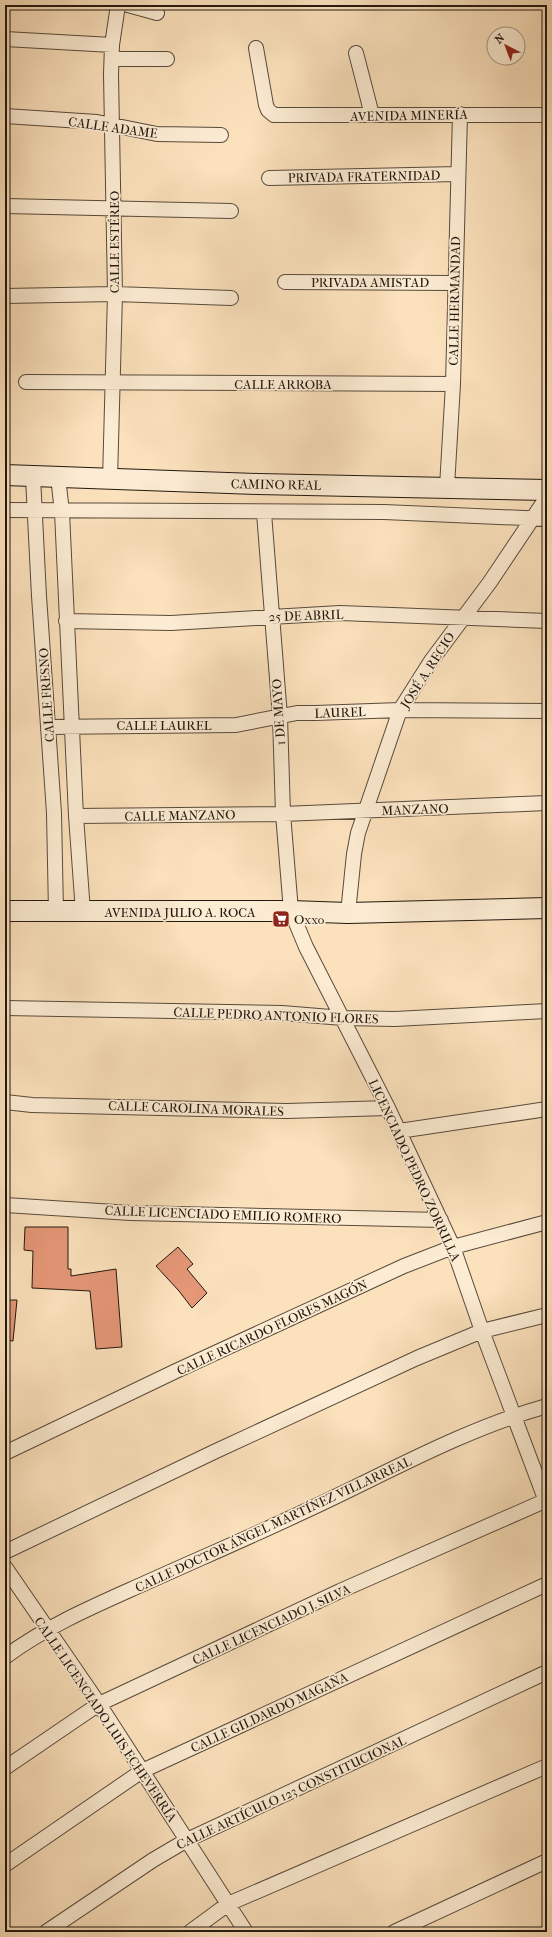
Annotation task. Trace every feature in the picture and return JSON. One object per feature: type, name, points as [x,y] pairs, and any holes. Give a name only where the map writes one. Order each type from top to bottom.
[{"type":"street","name":"CALLE ESTÉREO","points":[[110,480],[115,294],[112,52],[118,5]]},
{"type":"street","points":[[128,5],[158,13]]},
{"type":"street","points":[[5,39],[167,59]]},
{"type":"street","name":"AVENIDA MINERÍA","points":[[256,48],[266,105],[271,113],[279,116],[460,114],[547,115]]},
{"type":"street","points":[[356,53],[372,115]]},
{"type":"street","name":"CALLE HERMANDAD","points":[[448,487],[453,384],[454,283],[460,114]]},
{"type":"street","name":"CALLE ADAME","points":[[5,116],[113,125],[157,134],[221,134]]},
{"type":"street","name":"PRIVADA FRATERNIDAD","points":[[270,178],[458,174]]},
{"type":"street","points":[[5,206],[231,210]]},
{"type":"street","name":"PRIVADA AMISTAD","points":[[286,282],[454,283]]},
{"type":"street","points":[[5,296],[115,294],[230,298]]},
{"type":"street","name":"CALLE ARROBA","points":[[26,382],[113,384],[453,384]]},
{"type":"street","name":"CAMINO REAL","points":[[5,475],[110,480],[547,490]]},
{"type":"street","name":"CALLE FRESNO","points":[[33,477],[38,596],[54,813],[56,912]]},
{"type":"street","name":"CALLE FRESNO","points":[[58,477],[62,512],[76,816],[83,912]]},
{"type":"street","name":"JOSÉ A. RECIO","points":[[348,913],[354,854],[358,833],[400,710],[431,661],[490,582],[547,497]]},
{"type":"street","name":"CAMINO REAL","points":[[5,510],[62,512],[166,510],[384,512],[547,519]]},
{"type":"street","name":"1 DE MAYO","points":[[264,512],[280,717],[283,814],[291,911]]},
{"type":"street","name":"25 DE ABRIL","points":[[66,620],[171,623],[340,613],[547,621]]},
{"type":"street","name":"LAUREL","points":[[280,717],[297,713],[400,710],[547,711]]},
{"type":"street","name":"CALLE LAUREL","points":[[48,727],[236,725],[280,717]]},
{"type":"street","name":"MANZANO","points":[[283,814],[547,803]]},
{"type":"street","name":"CALLE MANZANO","points":[[76,816],[283,814]]},
{"type":"street","name":"AVENIDA JULIO A. ROCA","points":[[5,912],[291,911],[348,913],[547,908]]},
{"type":"street","name":"LICENCIADO PEDRO ZORRILLA","points":[[291,911],[306,947],[388,1108],[453,1247],[482,1331],[547,1501]]},
{"type":"street","name":"CALLE PEDRO ANTONIO FLORES","points":[[5,1008],[282,1013],[343,1018],[395,1019],[547,1011]]},
{"type":"street","name":"CALLE CAROLINA MORALES","points":[[5,1102],[32,1105],[286,1111],[388,1108]]},
{"type":"street","points":[[399,1131],[547,1109]]},
{"type":"street","name":"CALLE LICENCIADO EMILIO ROMERO","points":[[5,1205],[131,1213],[441,1220]]},
{"type":"street","name":"CALLE RICARDO FLORES MAGÓN","points":[[5,1453],[176,1371],[404,1266],[453,1247],[547,1222]]},
{"type":"street","points":[[5,1552],[216,1451],[417,1358],[482,1331],[547,1314]]},
{"type":"street","name":"CALLE DOCTOR ÁNGEL MARTÍNEZ VILLARREAL","points":[[5,1656],[46,1629],[301,1513],[466,1435],[514,1415],[547,1406]]},
{"type":"street","name":"CALLE LICENCIADO J. SILVA","points":[[5,1768],[99,1704],[340,1591],[547,1501]]},
{"type":"street","name":"CALLE LICENCIADO LUIS ECHEVERRÍA","points":[[5,1567],[46,1629],[99,1704],[246,1932]]},
{"type":"street","name":"CALLE GILDARDO MAGAÑA","points":[[5,1865],[142,1771],[547,1584]]},
{"type":"street","name":"CALLE ARTÍCULO 123 CONSTITUCIONAL","points":[[46,1932],[147,1864],[187,1840],[547,1672]]},
{"type":"street","points":[[190,1932],[228,1904],[547,1766]]},
{"type":"street","points":[[394,1932],[547,1861]]},
{"type":"building","points":[[25,1227],[68,1227],[68,1269],[71,1269],[71,1276],[116,1269],[122,1347],[96,1349],[90,1291],[32,1288],[33,1251],[24,1250]]},
{"type":"building","points":[[178,1247],[193,1264],[187,1269],[207,1293],[192,1308],[156,1266]]},
{"type":"building","points":[[5,1300],[17,1300],[13,1341],[5,1340]]},
{"type":"place","name":"Oxxo","points":[[281,919]]}]
